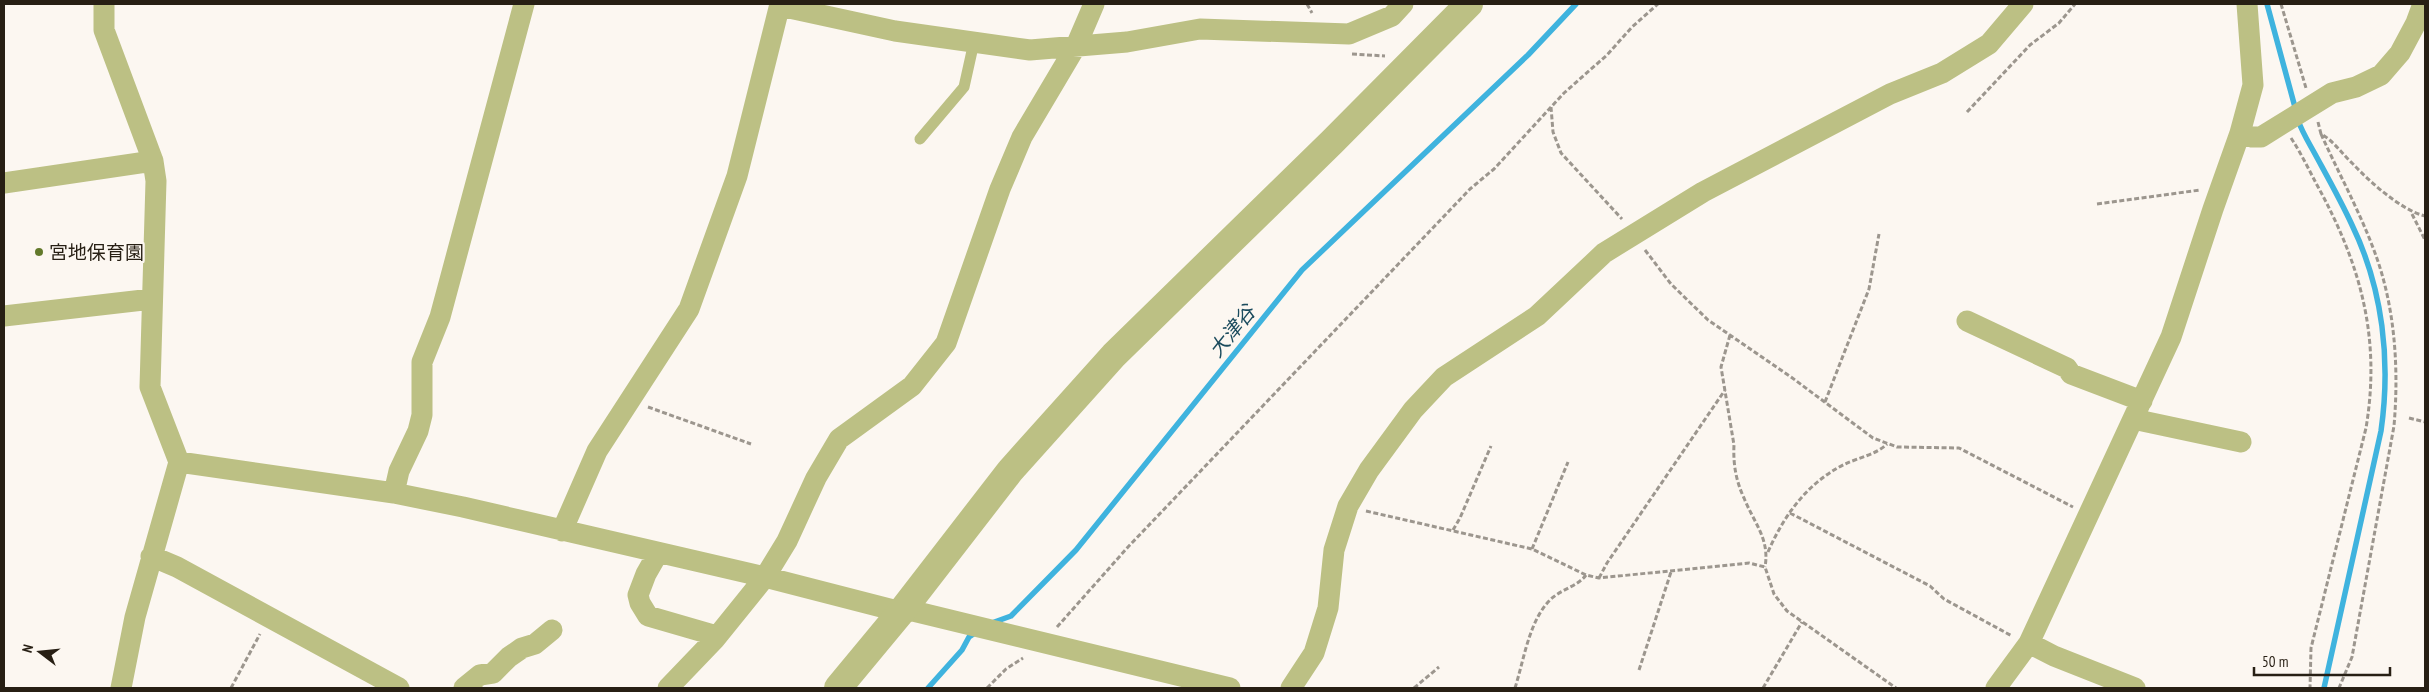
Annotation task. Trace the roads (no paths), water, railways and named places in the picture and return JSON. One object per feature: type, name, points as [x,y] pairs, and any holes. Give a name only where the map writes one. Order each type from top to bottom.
[{"type":"street","points":[[104,4],[104,30],[153,161],[156,181],[150,387],[179,462],[173,491],[151,556],[135,617],[121,688]]},
{"type":"street","points":[[394,494],[400,471],[418,431],[422,415],[422,362],[440,317],[524,4]]},
{"type":"street","points":[[668,688],[717,636],[765,577],[787,542],[816,478],[839,439],[912,386],[946,343],[1000,189],[1022,137],[1076,46],[1094,4]]},
{"type":"street","points":[[562,532],[597,451],[689,309],[737,176],[780,5],[895,31],[1030,50],[1127,42],[1200,29],[1349,34],[1392,16],[1403,4]]},
{"type":"street","points":[[838,688],[907,612],[1010,471],[1114,356],[1332,142],[1469,4]]},
{"type":"street","points":[[1291,688],[1314,653],[1328,608],[1334,550],[1348,506],[1368,470],[1413,410],[1444,376],[1537,316],[1604,253],[1703,192],[1890,94],[1942,73],[1989,44],[2023,4]]},
{"type":"street","points":[[1996,688],[2029,643],[2087,514],[2171,337],[2220,187],[2240,133],[2253,86],[2248,4]]},
{"type":"street","points":[[2240,133],[2252,137],[2261,136],[2284,124],[2332,92],[2356,87],[2381,75],[2400,53],[2416,23],[2423,4]]},
{"type":"street","points":[[4,183],[153,161]]},
{"type":"street","points":[[4,316],[152,299]]},
{"type":"street","points":[[1967,321],[2066,368],[2071,374],[2137,410],[2241,442]]},
{"type":"street","points":[[179,462],[394,494],[463,507],[562,532],[765,577],[1230,688]]},
{"type":"street","points":[[658,553],[646,574],[638,595],[640,603],[648,616],[717,636]]},
{"type":"street","points":[[151,556],[177,567],[399,688]]},
{"type":"street","points":[[464,688],[480,675],[492,673],[509,657],[522,648],[535,644],[552,630]]},
{"type":"street","points":[[2029,643],[2054,656],[2134,688]]},
{"type":"lane","points":[[920,139],[964,87],[974,42]]},
{"type":"waterway","name":"大津谷","points":[[989,624],[1011,616],[1076,550],[1302,270],[1528,55],[1576,4]]},
{"type":"waterway","points":[[2267,4],[2296,111]]},
{"type":"waterway","points":[[2298,120],[2363,249],[2377,300],[2384,352],[2384,405],[2381,431],[2324,688]]},
{"type":"waterway","name":"大津谷","points":[[928,688],[962,650],[969,637],[975,633]]},
{"type":"place","name":"宮地保育園","points":[[39,252]]}]
